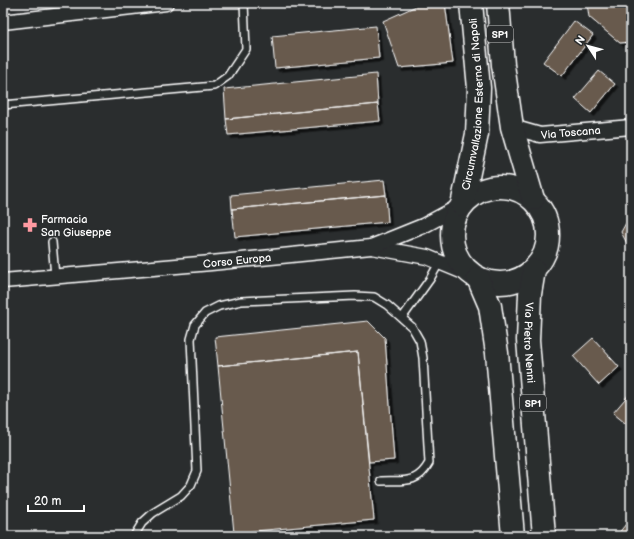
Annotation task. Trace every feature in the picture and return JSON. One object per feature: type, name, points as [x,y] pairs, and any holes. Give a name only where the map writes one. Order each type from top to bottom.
[{"type":"main road","name":"Circumvallazione Esterna di Napoli","points":[[462,205],[477,134],[479,88],[471,3]]},
{"type":"main road","name":"SP1","points":[[498,3],[503,65],[512,127],[533,199]]},
{"type":"main road","points":[[504,186],[520,190],[533,199],[543,211],[548,226],[548,242],[544,257],[534,270],[522,278],[507,283],[492,283],[478,278],[466,270],[458,258],[453,245],[452,231],[455,217],[462,205],[474,194],[488,188],[504,186]]},
{"type":"main road","name":"Via Pietro Nenni","points":[[534,270],[530,294],[528,340],[545,534]]},
{"type":"main road","points":[[478,278],[490,306],[496,346],[513,536]]},
{"type":"street","points":[[3,22],[166,3]]},
{"type":"street","name":"Via Toscana","points":[[512,127],[540,135],[631,127]]},
{"type":"street","name":"Corso Europa","points":[[3,281],[371,247],[423,226],[462,205]]},
{"type":"street","points":[[371,247],[427,257],[478,278]]},
{"type":"lane","points":[[3,105],[214,86],[228,76],[246,49],[244,3]]},
{"type":"lane","points":[[52,242],[55,276]]},
{"type":"lane","points":[[402,318],[430,279],[439,262]]},
{"type":"lane","points":[[134,536],[142,523],[153,512],[181,496],[191,485],[198,471],[191,339],[195,325],[206,313],[219,306],[241,301],[355,296],[374,297],[387,305],[412,328],[420,341],[423,358],[429,464],[424,473],[413,480],[381,481]]},
{"type":"building","points":[[423,3],[445,3],[453,63],[399,68],[383,21]]},
{"type":"building","points":[[587,3],[631,3],[631,42],[620,43],[589,17]]},
{"type":"building","points":[[574,21],[593,35],[562,76],[543,62]]},
{"type":"building","points":[[376,26],[379,58],[275,68],[272,36]]},
{"type":"building","points":[[599,71],[615,84],[591,113],[575,99]]},
{"type":"building","points":[[376,74],[378,104],[226,119],[224,89]]},
{"type":"building","points":[[378,104],[380,121],[228,135],[226,119]]},
{"type":"building","points":[[384,180],[386,195],[232,209],[231,195]]},
{"type":"building","points":[[386,195],[388,222],[235,237],[232,209]]},
{"type":"building","points":[[631,222],[631,251],[621,232],[626,223]]},
{"type":"building","points":[[368,321],[385,338],[394,460],[369,462],[358,352],[218,366],[215,337]]},
{"type":"building","points":[[593,338],[619,367],[599,385],[573,356]]},
{"type":"building","points":[[358,352],[374,520],[234,533],[218,366]]},
{"type":"building","points":[[631,392],[631,428],[613,413]]},
{"type":"building","points":[[630,519],[631,536],[620,536],[618,534]]},
{"type":"place","name":"Farmacia San Giuseppe","points":[[30,225]]}]
